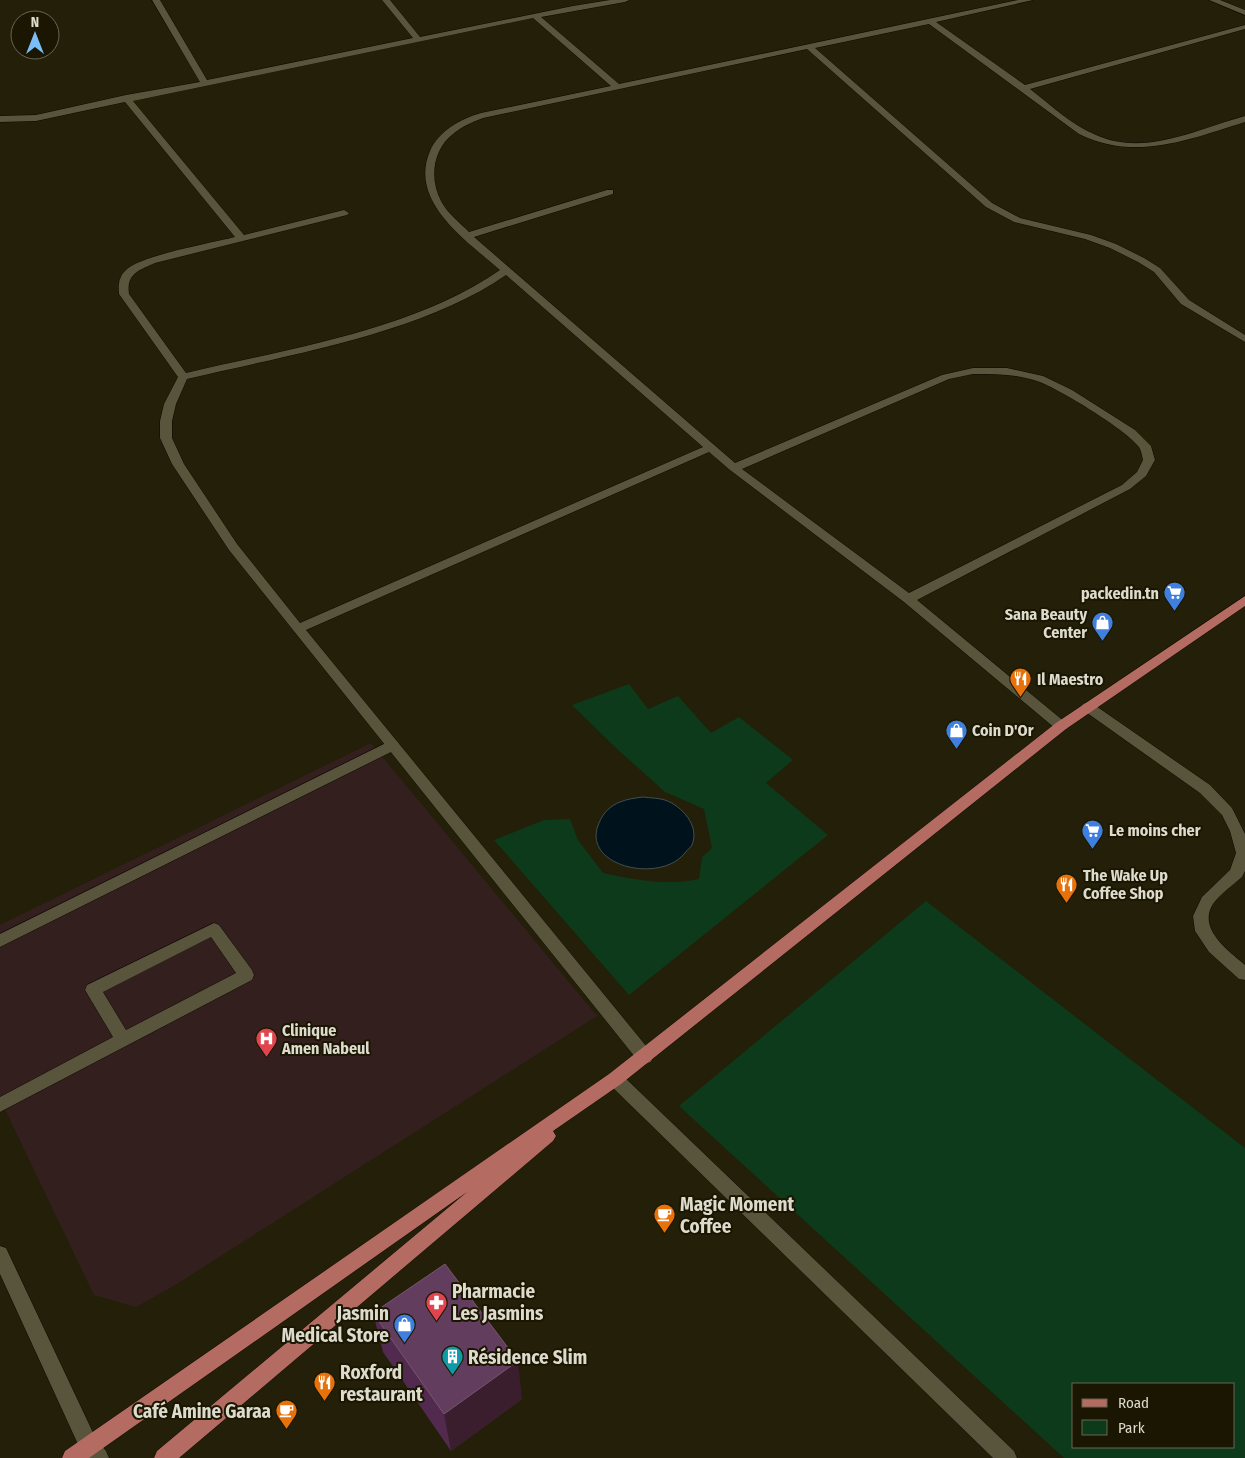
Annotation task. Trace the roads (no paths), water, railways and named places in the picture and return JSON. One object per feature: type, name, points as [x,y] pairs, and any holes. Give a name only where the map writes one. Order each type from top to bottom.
[{"type":"main road","points":[[72,1458],[94,1452],[615,1079],[1061,726],[1245,600]]},
{"type":"main road","points":[[164,1458],[615,1079]]},
{"type":"street","points":[[156,0],[204,82]]},
{"type":"street","points":[[386,0],[418,39]]},
{"type":"street","points":[[565,0],[573,8]]},
{"type":"street","points":[[0,119],[36,118],[418,39],[573,8],[625,0]]},
{"type":"street","points":[[1029,0],[481,116],[460,125],[446,134],[435,148],[429,184],[436,202],[467,236],[734,468],[908,599],[1061,726]]},
{"type":"street","points":[[1213,0],[1245,13]]},
{"type":"street","points":[[535,16],[617,87]]},
{"type":"street","points":[[930,21],[1087,134],[1103,141],[1124,146],[1148,146],[1245,119]]},
{"type":"street","points":[[1024,88],[1245,28]]},
{"type":"street","points":[[809,47],[989,205],[1017,220],[1088,237],[1113,246],[1141,260],[1157,270],[1185,302],[1245,338]]},
{"type":"street","points":[[126,98],[241,238]]},
{"type":"street","points":[[467,236],[610,192]]},
{"type":"street","points":[[183,377],[124,294],[122,284],[126,275],[152,260],[344,213]]},
{"type":"street","points":[[183,377],[364,332],[404,320],[476,290],[506,270]]},
{"type":"street","points":[[734,468],[946,377],[973,371],[1007,371],[1039,378],[1068,392],[1131,432],[1145,446],[1149,460],[1142,474],[1126,487],[908,599]]},
{"type":"street","points":[[183,377],[170,404],[166,421],[166,438],[178,464],[233,547],[645,1057]]},
{"type":"street","points":[[298,629],[711,447]]},
{"type":"street","points":[[1088,707],[1206,789],[1227,812],[1237,831],[1244,853],[1237,873],[1207,901],[1201,916],[1203,931],[1215,948],[1245,974]]},
{"type":"street","points":[[0,941],[392,745]]},
{"type":"street","points":[[0,1105],[123,1040],[246,974],[214,929],[93,990],[123,1040]]},
{"type":"street","points":[[615,1079],[1007,1458]]},
{"type":"street","points":[[0,1254],[94,1452]]},
{"type":"water","points":[[643,797],[665,800],[678,807],[688,818],[694,831],[692,845],[684,854],[672,863],[658,868],[641,869],[625,866],[611,860],[601,850],[596,838],[599,823],[610,808],[623,801]]},
{"type":"place","name":"packedin.tn","points":[[1175,612]]},
{"type":"place","name":"Sana Beauty Center","points":[[1103,642]]},
{"type":"place","name":"Il Maestro","points":[[1021,698]]},
{"type":"place","name":"Coin D'Or","points":[[956,749]]},
{"type":"place","name":"Le moins cher","points":[[1093,849]]},
{"type":"place","name":"The Wake Up Coffee Shop","points":[[1067,903]]},
{"type":"place","name":"Clinique Amen Nabeul","points":[[266,1058]]},
{"type":"place","name":"Magic Moment Coffee","points":[[664,1234]]},
{"type":"place","name":"Pharmacie Les Jasmins","points":[[436,1321]]},
{"type":"place","name":"Jasmin Medical Store","points":[[405,1343]]},
{"type":"place","name":"Résidence Slim","points":[[452,1376]]},
{"type":"place","name":"Roxford restaurant","points":[[324,1402]]},
{"type":"place","name":"Café Amine Garaa","points":[[287,1430]]}]
